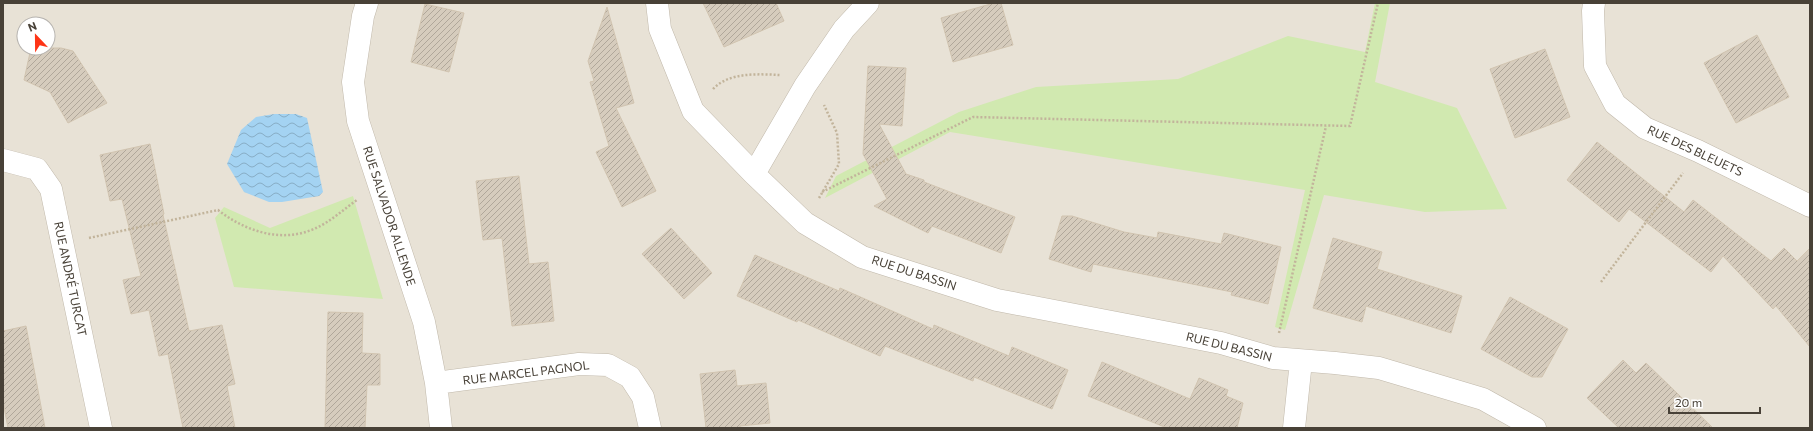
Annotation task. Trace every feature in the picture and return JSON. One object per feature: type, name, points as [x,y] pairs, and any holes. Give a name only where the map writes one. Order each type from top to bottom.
[{"type":"street","name":"RUE SALVADOR ALLENDE","points":[[366,3],[353,82],[358,121],[424,322],[436,383],[441,428]]},
{"type":"street","name":"RUE DU BASSIN","points":[[657,3],[660,29],[693,111],[754,174],[805,223],[862,257],[997,300],[1221,343],[1273,358],[1335,362],[1379,368],[1483,399],[1535,428]]},
{"type":"street","points":[[754,174],[805,86],[844,29],[868,3]]},
{"type":"street","name":"RUE DES BLEUETS","points":[[1594,3],[1595,66],[1615,104],[1645,128],[1810,206]]},
{"type":"street","name":"RUE ANDRÉ TURCAT","points":[[3,160],[37,169],[51,189],[102,428]]},
{"type":"street","points":[[1294,428],[1301,361]]},
{"type":"street","name":"RUE MARCEL PAGNOL","points":[[436,383],[579,364],[608,365],[630,377],[643,397],[650,428]]},
{"type":"path","points":[[822,192],[973,116],[1350,126],[1378,3]]},
{"type":"path","points":[[1273,358],[1326,126]]},
{"type":"path","points":[[1602,282],[1698,152]]},
{"type":"path","points":[[63,243],[218,210],[233,221],[250,229],[270,234],[301,233],[316,228],[379,184]]},
{"type":"shaded area","points":[[3,3],[1810,3],[1810,428],[3,428]]},
{"type":"green space","points":[[1375,3],[1390,3],[1375,82],[1457,108],[1507,209],[1425,212],[1324,195],[1285,330],[1275,327],[1305,190],[950,132],[825,198],[836,176],[959,112],[1036,87],[1178,79],[1288,36],[1365,52]]},
{"type":"green space","points":[[353,196],[383,299],[234,287],[215,218],[224,207],[270,228]]},
{"type":"water","points":[[274,114],[296,114],[307,118],[323,192],[319,196],[282,202],[269,202],[244,192],[227,164],[241,130],[256,117]]},
{"type":"building","points":[[703,3],[776,3],[784,21],[724,47]]},
{"type":"building","points":[[994,3],[1001,3],[1013,45],[953,62],[941,18]]},
{"type":"building","points":[[425,4],[464,13],[449,72],[411,62]]},
{"type":"building","points":[[607,7],[634,103],[616,108],[656,191],[622,207],[596,152],[609,146],[590,82],[594,81],[588,61]]},
{"type":"building","points":[[1757,35],[1789,97],[1736,123],[1704,63]]},
{"type":"building","points":[[56,48],[73,51],[107,103],[68,123],[50,92],[24,80],[29,56],[56,56]]},
{"type":"building","points":[[1545,49],[1570,117],[1515,138],[1490,69]]},
{"type":"building","points":[[868,66],[906,68],[902,126],[879,124],[906,174],[1015,217],[1001,253],[932,226],[928,233],[874,206],[887,199],[863,154]]},
{"type":"building","points":[[1597,142],[1684,212],[1693,200],[1771,261],[1784,248],[1797,261],[1810,248],[1810,347],[1776,306],[1773,309],[1723,256],[1711,272],[1629,209],[1619,222],[1567,180]]},
{"type":"building","points":[[150,144],[163,215],[189,331],[222,325],[235,384],[227,386],[235,428],[183,428],[168,354],[159,356],[149,310],[131,314],[123,280],[141,276],[122,199],[110,201],[100,155]]},
{"type":"building","points":[[519,176],[529,264],[548,262],[554,321],[512,326],[502,238],[483,240],[476,181]]},
{"type":"building","points":[[1062,216],[1072,216],[1124,232],[1157,238],[1158,232],[1221,244],[1224,233],[1281,247],[1268,304],[1231,295],[1232,292],[1093,264],[1091,272],[1049,259]]},
{"type":"building","points":[[671,228],[712,273],[684,299],[642,254]]},
{"type":"building","points":[[1333,238],[1382,252],[1377,269],[1462,296],[1451,333],[1366,306],[1362,322],[1313,308]]},
{"type":"building","points":[[755,255],[839,291],[840,288],[933,329],[934,325],[1009,356],[1012,347],[1068,370],[1052,409],[974,377],[973,381],[885,346],[880,356],[798,320],[797,322],[737,296]]},
{"type":"building","points":[[1510,297],[1568,329],[1542,377],[1532,377],[1481,349]]},
{"type":"building","points":[[328,312],[363,313],[362,353],[380,354],[380,385],[367,385],[365,428],[325,428]]},
{"type":"building","points":[[26,326],[45,428],[8,428],[3,402],[3,331]]},
{"type":"building","points":[[1623,360],[1636,373],[1646,363],[1713,428],[1619,428],[1587,398]]},
{"type":"building","points":[[1102,362],[1190,399],[1199,378],[1228,390],[1226,396],[1243,403],[1237,428],[1167,428],[1088,396]]},
{"type":"building","points":[[735,370],[737,386],[766,383],[770,423],[740,426],[740,428],[706,428],[700,374]]}]
